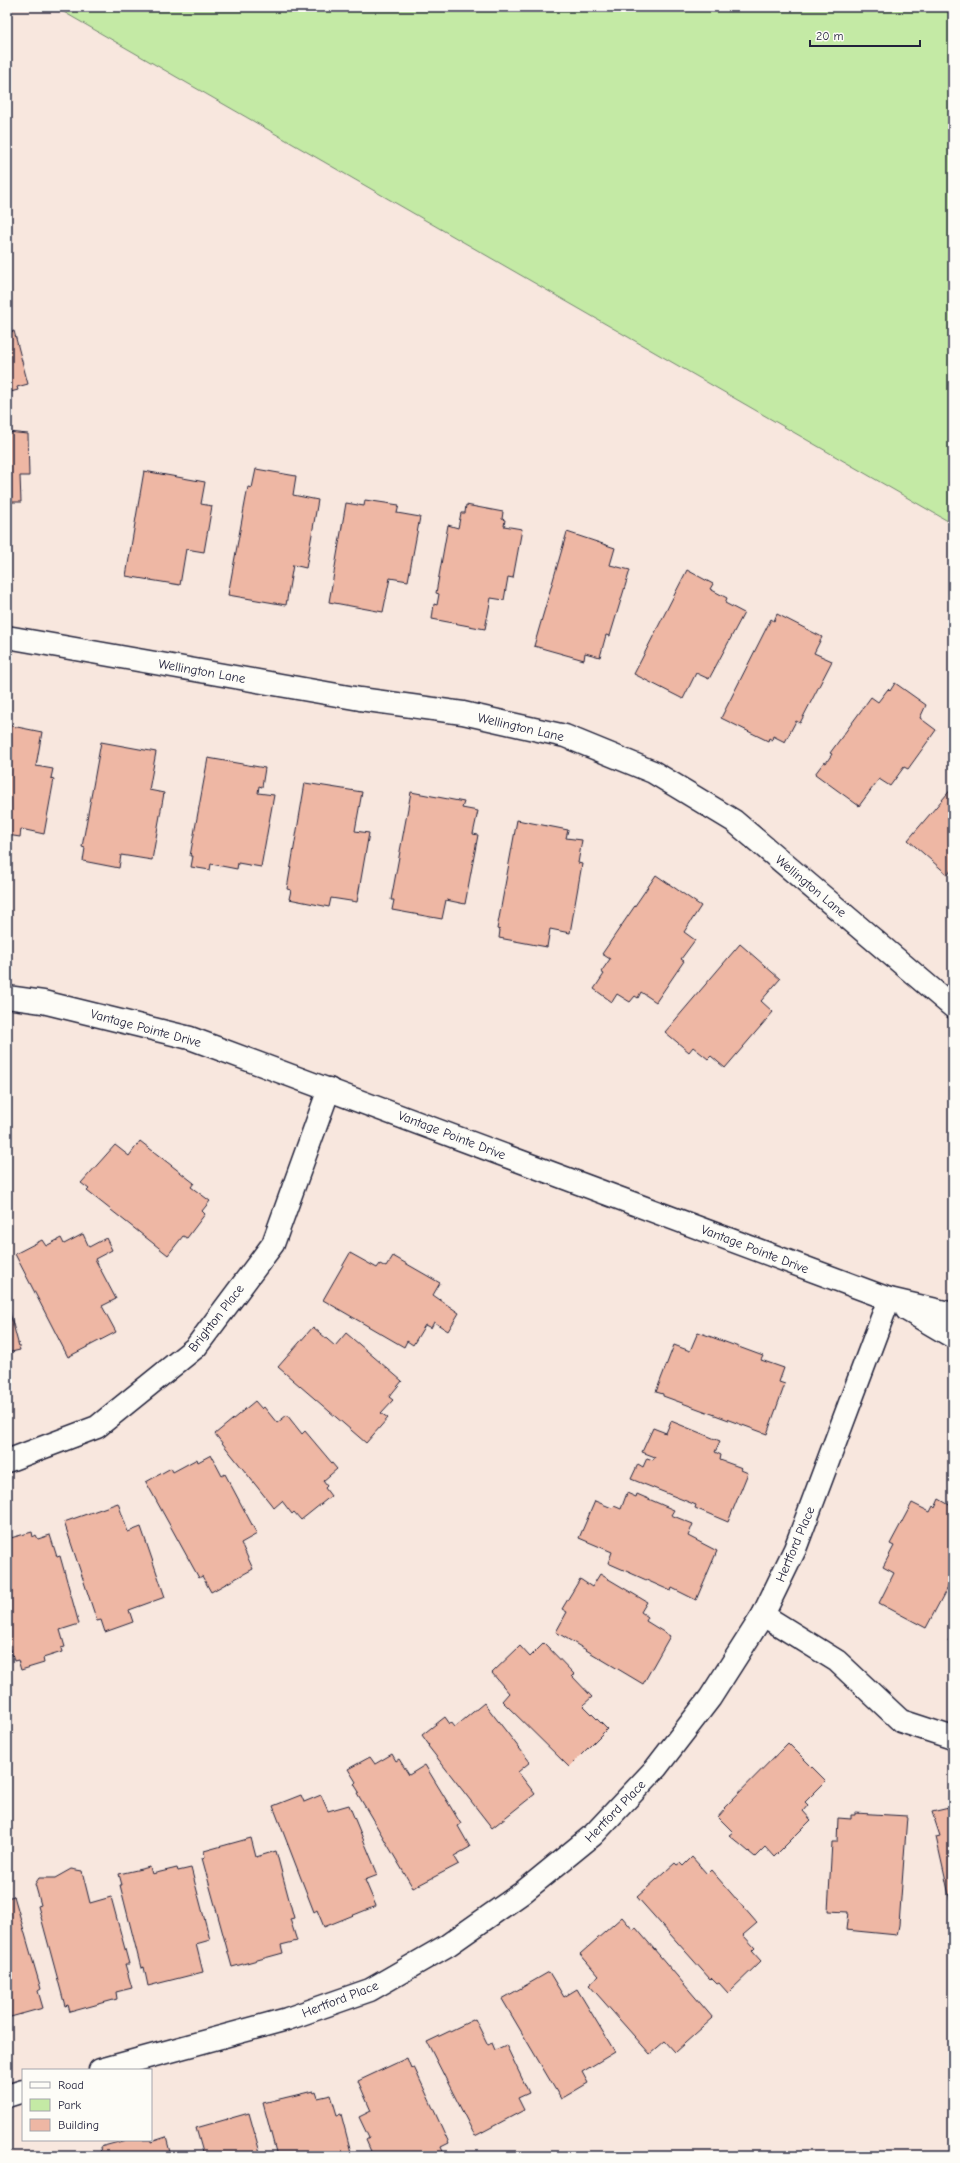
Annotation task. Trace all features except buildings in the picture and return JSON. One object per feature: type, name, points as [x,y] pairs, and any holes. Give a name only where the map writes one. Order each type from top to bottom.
[{"type":"street","name":"Wellington Lane","points":[[7,637],[352,698],[463,713],[565,736],[652,772],[734,821],[953,1007]]},
{"type":"street","name":"Vantage Pointe Drive","points":[[7,997],[43,1002],[190,1038],[889,1300],[953,1314]]},
{"type":"street","name":"Brighton Place","points":[[7,1461],[97,1427],[196,1347],[273,1244],[329,1089]]},
{"type":"street","name":"Vantage Pointe Drive","points":[[889,1300],[953,1338]]},
{"type":"street","name":"Hertford Place","points":[[104,2069],[287,2019],[370,1990],[448,1945],[522,1893],[593,1835],[661,1762],[710,1698],[762,1615],[795,1549],[889,1300]]},
{"type":"street","points":[[762,1615],[837,1661],[901,1721],[953,1738]]},
{"type":"street","points":[[7,2096],[22,2091]]},
{"type":"green space","points":[[55,7],[953,7],[953,524]]}]
